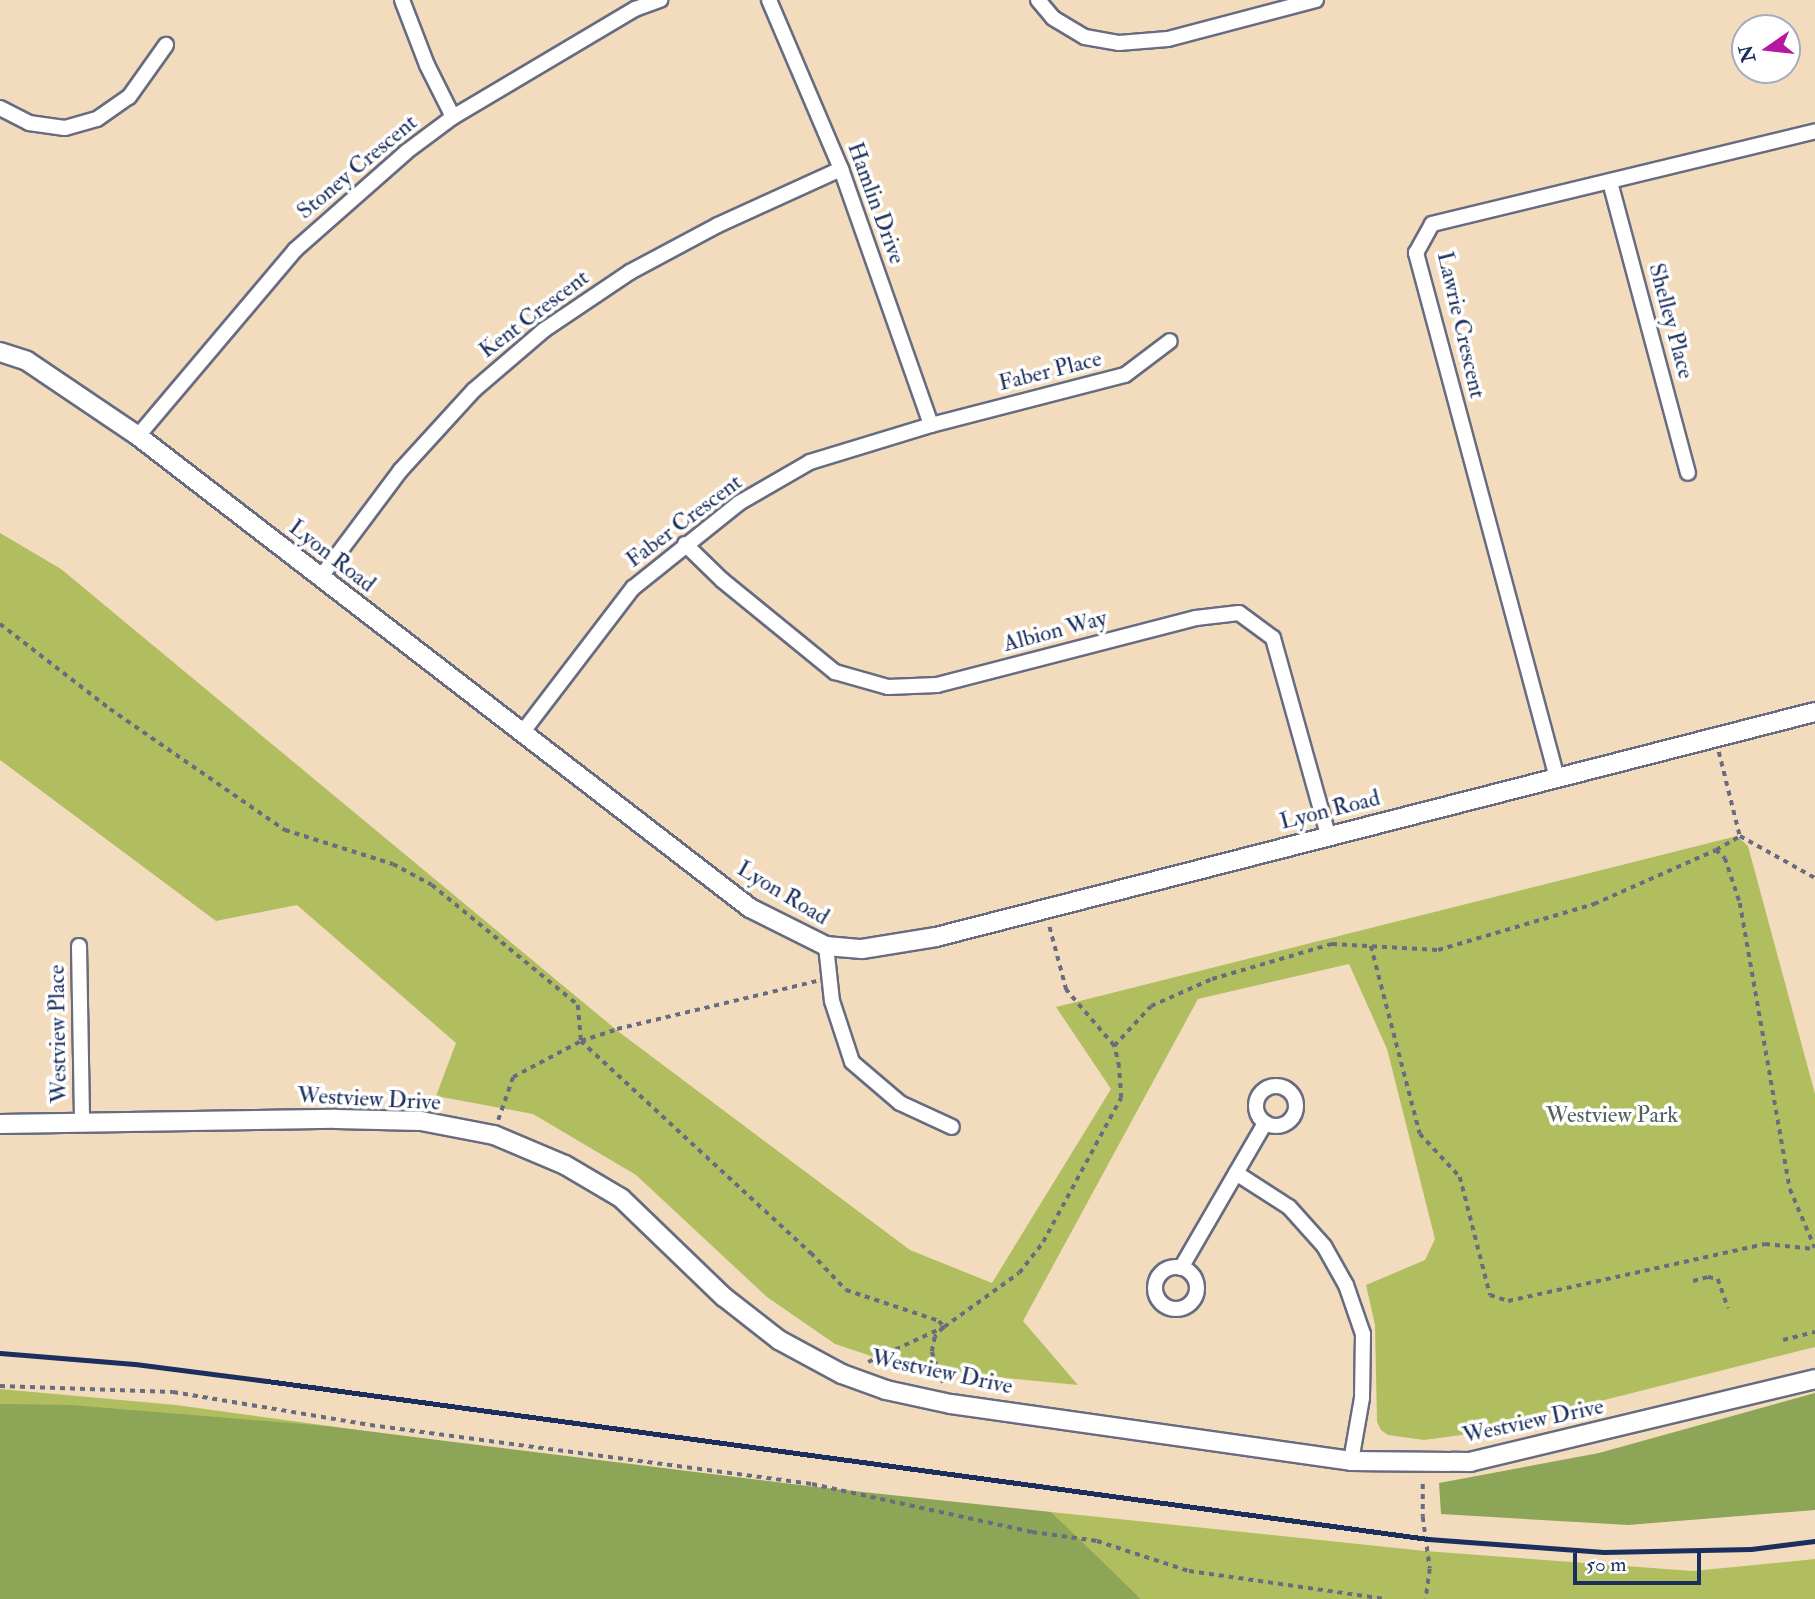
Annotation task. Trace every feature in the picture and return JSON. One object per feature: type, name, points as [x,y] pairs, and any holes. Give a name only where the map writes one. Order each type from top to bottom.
[{"type":"street","points":[[402,0],[427,65],[453,117]]},
{"type":"street","name":"Stoney Crescent","points":[[138,436],[295,250],[406,152],[453,117],[635,9],[660,0]]},
{"type":"street","name":"Hamlin Drive","points":[[769,0],[841,169],[932,425]]},
{"type":"street","points":[[1038,0],[1053,18],[1085,37],[1119,43],[1168,39],[1316,0]]},
{"type":"street","points":[[0,108],[29,123],[65,128],[97,119],[129,97],[166,45]]},
{"type":"street","name":"Lawrie Crescent","points":[[1557,778],[1416,253],[1432,224],[1815,131]]},
{"type":"street","name":"Kent Crescent","points":[[320,578],[400,471],[474,390],[544,330],[630,272],[718,225],[841,169]]},
{"type":"street","name":"Shelley Place","points":[[1610,182],[1688,473]]},
{"type":"street","name":"Faber Place","points":[[932,425],[1125,375],[1170,341]]},
{"type":"street","name":"Lyon Road","points":[[0,352],[27,360],[138,436],[750,908],[826,946],[862,949],[936,936],[1815,712]]},
{"type":"street","name":"Faber Crescent","points":[[522,733],[633,588],[739,503],[810,461],[932,425]]},
{"type":"street","name":"Albion Way","points":[[685,544],[722,580],[835,673],[888,687],[937,685],[1196,618],[1240,613],[1273,638],[1328,835]]},
{"type":"street","name":"Westview Place","points":[[79,946],[82,1121]]},
{"type":"street","points":[[826,946],[832,1002],[852,1062],[900,1103],[952,1127]]},
{"type":"street","name":"Westview Drive","points":[[0,1124],[82,1121],[421,1121],[494,1135],[565,1165],[621,1198],[724,1297],[779,1340],[842,1374],[886,1390],[951,1404],[1351,1461],[1470,1462],[1815,1379]]},
{"type":"street","points":[[1181,1268],[1265,1123]]},
{"type":"street","points":[[1236,1173],[1289,1207],[1324,1246],[1346,1285],[1363,1334],[1363,1398],[1351,1461]]},
{"type":"path","points":[[0,624],[110,709],[285,830],[393,864],[432,885],[578,1005],[581,1041],[811,1253],[846,1290],[939,1321],[944,1327]]},
{"type":"path","points":[[1718,750],[1740,836],[1815,878]]},
{"type":"path","points":[[1114,1046],[1151,1006],[1212,979],[1332,944],[1438,950],[1594,904],[1716,850],[1740,836]]},
{"type":"path","points":[[1371,946],[1420,1134],[1460,1177],[1490,1294],[1508,1301],[1765,1244],[1815,1248],[1790,1189],[1740,903],[1725,859],[1716,850]]},
{"type":"path","points":[[868,1362],[944,1327],[1019,1273],[1043,1242],[1121,1098],[1119,1067],[1114,1046],[1066,990],[1049,923]]},
{"type":"path","points":[[499,1117],[513,1077],[581,1041],[617,1029],[816,982]]},
{"type":"path","points":[[1693,1280],[1708,1277],[1718,1279],[1728,1308]]},
{"type":"path","points":[[943,1383],[932,1353],[935,1337],[944,1327]]},
{"type":"path","points":[[1783,1340],[1815,1332]]},
{"type":"path","points":[[0,1386],[173,1392],[370,1425],[813,1484],[1032,1532],[1097,1541],[1189,1571],[1385,1599]]},
{"type":"path","points":[[1423,1484],[1423,1517],[1430,1569],[1426,1599]]},
{"type":"green space","name":"Westview Park","points":[[0,533],[61,569],[619,1032],[910,1250],[992,1283],[1111,1089],[1056,1007],[1737,836],[1748,846],[1815,1094],[1815,1347],[1469,1434],[1424,1440],[1388,1435],[1381,1430],[1377,1422],[1375,1325],[1366,1285],[1425,1260],[1435,1239],[1387,1049],[1349,964],[1198,999],[1023,1321],[1078,1385],[910,1369],[835,1344],[767,1297],[636,1175],[533,1114],[436,1096],[456,1043],[297,905],[216,921],[0,760]]},
{"type":"green space","points":[[0,1389],[176,1405],[1065,1527],[1051,1512],[1425,1551],[1693,1571],[1815,1559],[1815,1599],[1141,1599],[1121,1580],[1045,1599],[0,1599]]},
{"type":"green space","points":[[1815,1393],[1815,1510],[1628,1525],[1441,1514],[1439,1483],[1599,1453]]},
{"type":"green space","points":[[0,1404],[71,1405],[326,1426],[816,1487],[1051,1512],[1141,1599],[0,1599]]},
{"type":"railway","points":[[0,1353],[135,1364],[267,1381],[1428,1539],[1604,1552],[1751,1549],[1815,1541]]}]
